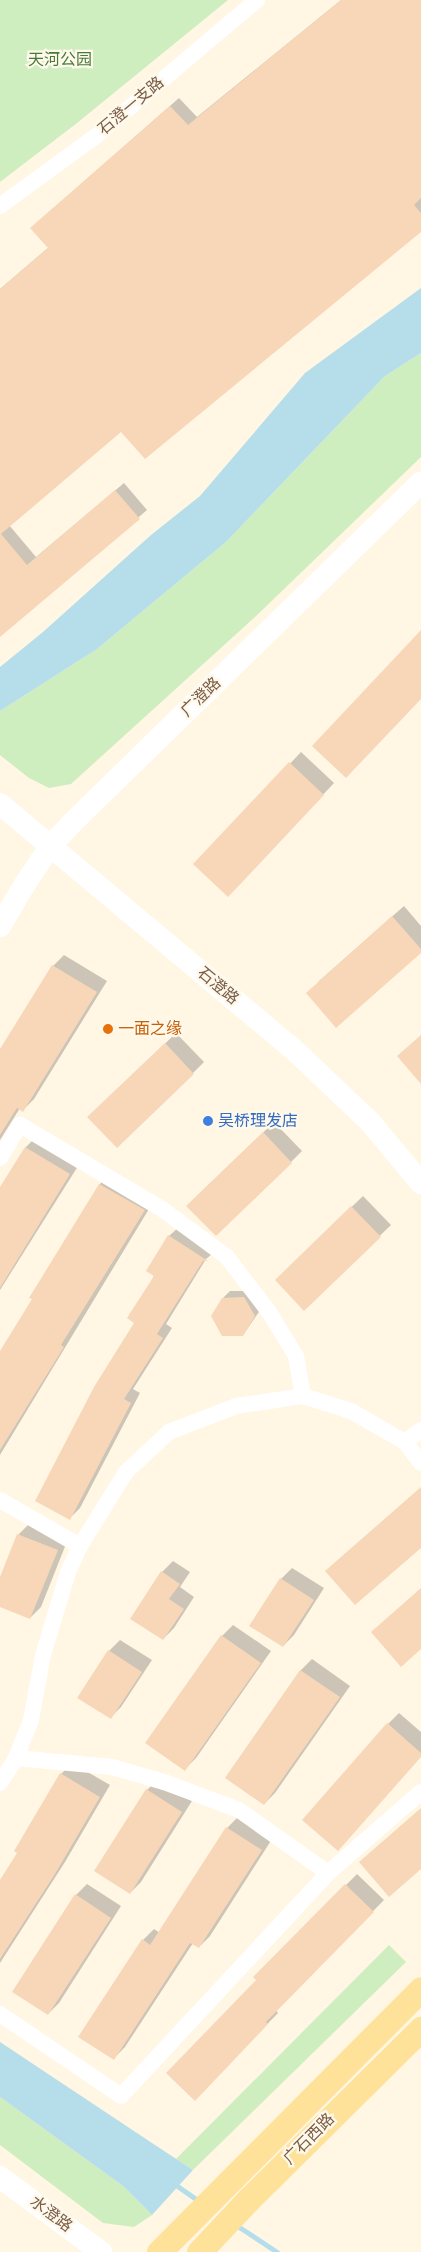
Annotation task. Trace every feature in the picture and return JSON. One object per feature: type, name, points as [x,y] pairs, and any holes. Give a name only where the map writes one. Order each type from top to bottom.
[{"type":"main road","points":[[158,2252],[421,1989]]},
{"type":"main road","name":"广石西路","points":[[200,2251],[249,2199],[421,2029]]},
{"type":"street","name":"石澄一支路","points":[[0,206],[96,136],[257,0]]},
{"type":"street","name":"广澄路","points":[[0,926],[24,884],[51,845],[421,483]]},
{"type":"street","name":"石澄路","points":[[0,804],[291,1047],[370,1122],[421,1183]]},
{"type":"street","points":[[0,1158],[20,1125],[162,1208],[227,1257],[269,1312],[296,1356],[303,1396]]},
{"type":"street","points":[[0,1782],[16,1758],[31,1720],[43,1655],[68,1572],[80,1546],[126,1472],[170,1432],[236,1406],[303,1396],[351,1412],[405,1442],[421,1463]]},
{"type":"street","points":[[405,1442],[421,1430]]},
{"type":"street","points":[[0,1500],[80,1546]]},
{"type":"street","points":[[16,1758],[112,1767],[164,1782],[239,1810],[328,1873]]},
{"type":"street","points":[[0,2014],[121,2096],[328,1873],[421,1792]]},
{"type":"street","name":"水澄路","points":[[0,2177],[101,2252]]},
{"type":"green space","name":"天河公园","points":[[0,0],[228,0],[77,123],[0,182]]},
{"type":"green space","points":[[421,353],[421,457],[255,617],[71,784],[49,788],[29,778],[0,755],[0,711],[97,649],[226,542],[385,376]]},
{"type":"green space","points":[[389,1945],[406,1962],[193,2170],[176,2159]]},
{"type":"green space","points":[[0,2097],[123,2186],[152,2215],[134,2227],[103,2223],[0,2145]]},
{"type":"water","points":[[421,288],[421,353],[385,376],[226,542],[97,649],[0,711],[0,667],[43,632],[151,535],[200,496],[305,373]]},
{"type":"water","points":[[0,2042],[193,2170],[152,2215],[123,2186],[0,2097]]},
{"type":"building","points":[[341,0],[421,0],[421,198],[414,205],[421,213],[421,232],[145,459],[121,432],[1,534],[27,565],[115,490],[140,519],[0,637],[0,289],[48,248],[30,228],[170,106],[188,125]]},
{"type":"building","points":[[421,630],[421,699],[346,778],[312,746]]},
{"type":"building","points":[[289,762],[324,795],[228,897],[193,864]]},
{"type":"building","points":[[392,916],[421,949],[421,953],[336,1028],[306,993]]},
{"type":"building","points":[[52,965],[97,992],[23,1112],[17,1108],[0,1135],[0,1049]]},
{"type":"building","points":[[421,1035],[421,1084],[397,1056]]},
{"type":"building","points":[[165,1043],[194,1074],[117,1148],[87,1117]]},
{"type":"building","points":[[263,1132],[292,1163],[216,1236],[186,1206]]},
{"type":"building","points":[[25,1147],[70,1174],[0,1288],[0,1187]]},
{"type":"building","points":[[99,1184],[145,1210],[61,1345],[64,1347],[0,1450],[0,1351],[32,1299],[29,1298]]},
{"type":"building","points":[[351,1206],[381,1237],[304,1311],[275,1280]]},
{"type":"building","points":[[168,1235],[208,1261],[203,1261],[157,1334],[163,1338],[124,1399],[131,1403],[70,1520],[35,1501],[94,1387],[134,1323],[127,1318],[154,1276],[146,1271]]},
{"type":"building","points":[[244,1297],[255,1316],[243,1336],[222,1336],[211,1316],[222,1298]]},
{"type":"building","points":[[421,1487],[421,1548],[355,1605],[325,1571]]},
{"type":"building","points":[[17,1534],[58,1550],[30,1619],[0,1607],[0,1577]]},
{"type":"building","points":[[161,1571],[180,1584],[169,1599],[184,1609],[163,1640],[130,1619]]},
{"type":"building","points":[[280,1578],[314,1600],[283,1647],[249,1626]]},
{"type":"building","points":[[421,1588],[421,1649],[401,1667],[371,1632]]},
{"type":"building","points":[[221,1635],[261,1663],[185,1771],[145,1743]]},
{"type":"building","points":[[108,1650],[142,1672],[111,1719],[77,1698]]},
{"type":"building","points":[[300,1670],[340,1697],[264,1805],[225,1778]]},
{"type":"building","points":[[387,1723],[421,1753],[421,1757],[338,1851],[302,1820]]},
{"type":"building","points":[[60,1773],[100,1797],[55,1874],[0,1959],[0,1880],[17,1853],[14,1851]]},
{"type":"building","points":[[146,1789],[182,1812],[130,1894],[94,1871]]},
{"type":"building","points":[[421,1808],[421,1869],[389,1897],[359,1862]]},
{"type":"building","points":[[226,1827],[262,1850],[199,1948],[190,1943],[114,2060],[78,2037],[142,1939],[150,1945]]},
{"type":"building","points":[[345,1884],[374,1912],[266,2022],[268,2024],[195,2101],[166,2073],[256,1980],[253,1977]]},
{"type":"building","points":[[75,1894],[111,1918],[48,2015],[12,1992]]},
{"type":"waterway","points":[[173,2183],[199,2201]]},
{"type":"waterway","points":[[236,2225],[277,2252]]},
{"type":"place","name":"一面之缘","points":[[108,1029]]},
{"type":"place","name":"吴桥理发店","points":[[208,1121]]}]
